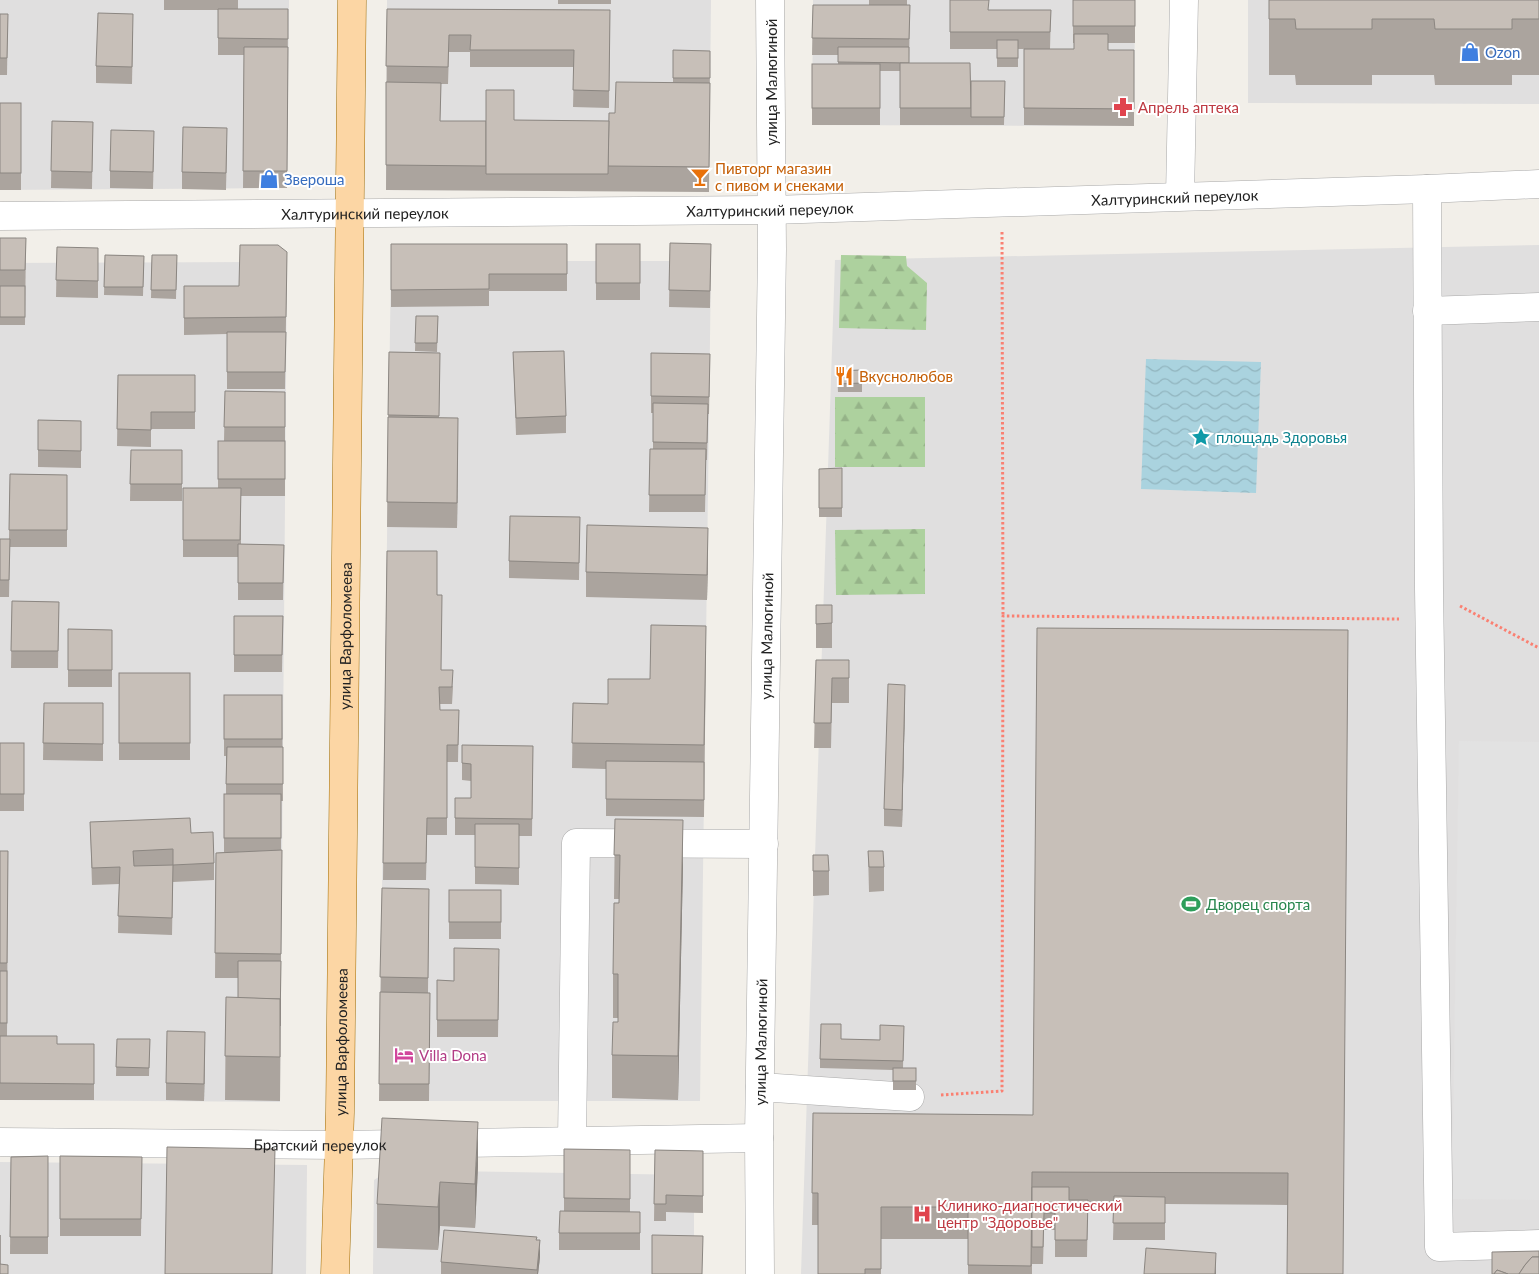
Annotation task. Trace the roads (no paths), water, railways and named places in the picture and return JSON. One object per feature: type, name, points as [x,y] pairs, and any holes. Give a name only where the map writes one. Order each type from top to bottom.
[{"type":"main road","name":"улица Варфоломеева","points":[[335,1274],[339,1145],[352,0]]},
{"type":"street","name":"улица Малюгиной","points":[[760,1274],[759,1138],[772,210],[770,0]]},
{"type":"street","points":[[1180,196],[1184,0]]},
{"type":"street","name":"Халтуринский переулок","points":[[0,216],[772,210],[1539,184]]},
{"type":"street","points":[[1427,189],[1429,620],[1439,1247],[1539,1244]]},
{"type":"street","points":[[1427,311],[1539,307]]},
{"type":"street","points":[[572,1141],[576,843],[764,844]]},
{"type":"street","points":[[760,1087],[910,1097]]},
{"type":"street","name":"Братский переулок","points":[[0,1142],[339,1145],[759,1138]]},
{"type":"water","points":[[1146,359],[1261,362],[1256,493],[1141,489]]},
{"type":"place","name":"Ozon","points":[[1470,52]]},
{"type":"place","name":"Апрель аптека","points":[[1123,107]]},
{"type":"place","name":"Пивторг магазин с пивом и снеками","points":[[700,177]]},
{"type":"place","name":"Звероша","points":[[269,179]]},
{"type":"place","name":"Вкуснолюбов","points":[[844,376]]},
{"type":"place","name":"площадь Здоровья","points":[[1201,437]]},
{"type":"place","name":"Дворец спорта","points":[[1191,904]]},
{"type":"place","name":"Villa Dona","points":[[404,1055]]},
{"type":"place","name":"Клинико-диагностический центр \"Здоровье\"","points":[[922,1214]]}]
